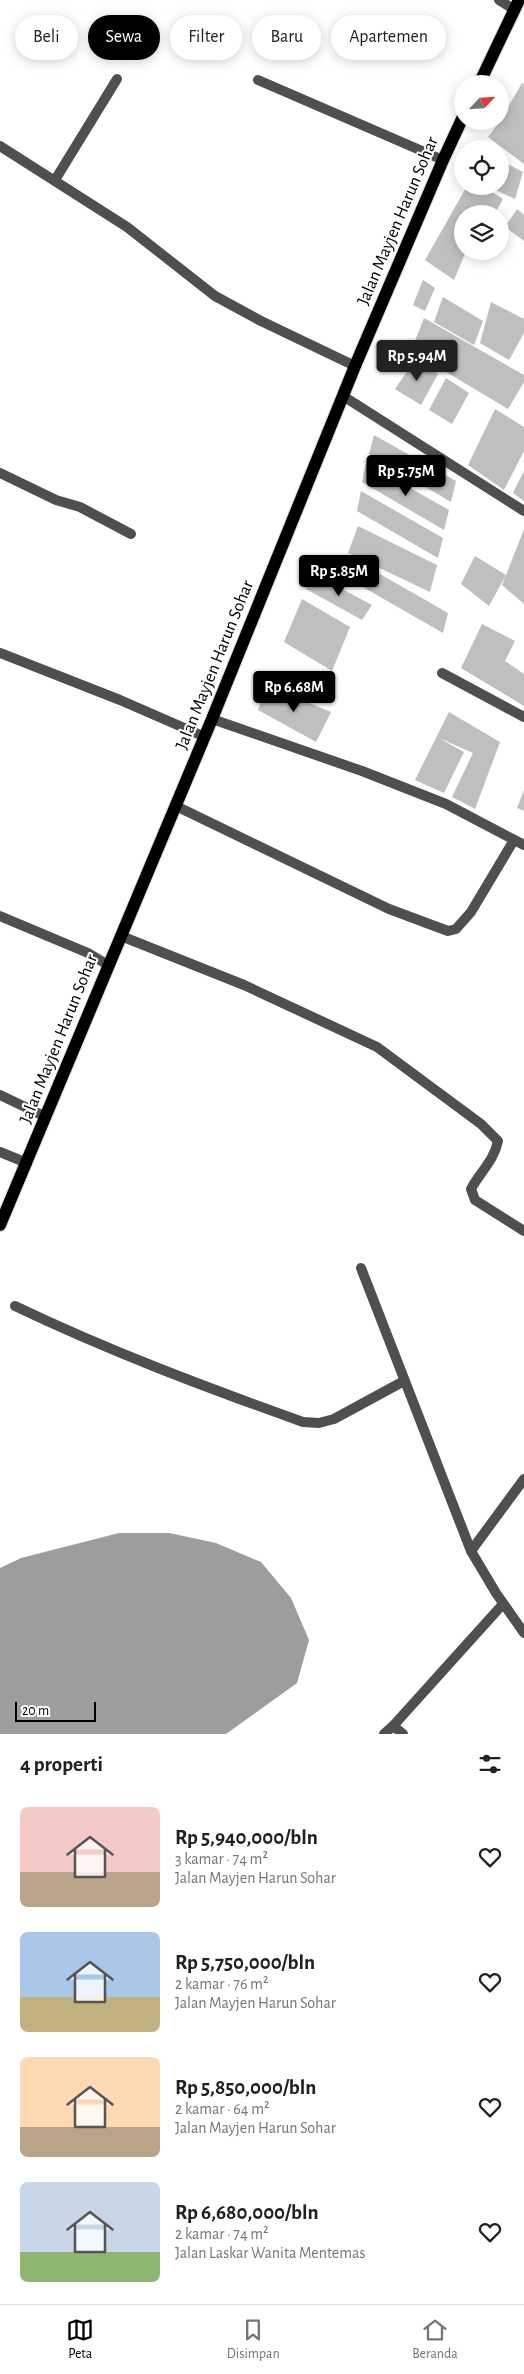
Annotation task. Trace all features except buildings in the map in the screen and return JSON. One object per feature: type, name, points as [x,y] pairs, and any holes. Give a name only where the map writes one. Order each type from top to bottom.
[{"type":"main road","points":[[484,75],[517,5]]},
{"type":"main road","name":"Jalan Mayjen Harun Sohar","points":[[0,1225],[205,737],[355,366],[457,130]]},
{"type":"street","points":[[499,0],[517,5]]},
{"type":"street","points":[[55,180],[117,79]]},
{"type":"street","points":[[258,80],[443,160]]},
{"type":"street","points":[[0,146],[127,228],[215,296],[269,325],[355,366]]},
{"type":"street","points":[[343,396],[524,511]]},
{"type":"street","points":[[0,473],[56,500],[80,507],[131,534]]},
{"type":"street","points":[[0,653],[120,700],[205,737]]},
{"type":"street","points":[[442,674],[524,717]]},
{"type":"street","points":[[212,719],[362,771],[446,804],[524,846]]},
{"type":"street","points":[[176,806],[389,909],[448,930],[456,928],[471,912],[514,840]]},
{"type":"street","points":[[0,916],[88,954],[108,965]]},
{"type":"street","points":[[121,936],[244,985],[377,1047],[436,1090],[481,1124],[498,1141],[496,1153],[471,1189],[475,1200],[524,1231]]},
{"type":"street","points":[[0,1095],[46,1117]]},
{"type":"street","points":[[0,1152],[26,1163]]},
{"type":"street","points":[[361,1268],[472,1551],[503,1604],[524,1633]]},
{"type":"street","points":[[15,1306],[72,1334],[170,1374],[303,1422],[319,1424],[334,1419],[404,1381]]},
{"type":"street","points":[[472,1551],[524,1479]]},
{"type":"street","points":[[384,1734],[394,1726],[503,1604]]},
{"type":"street","points":[[394,1726],[403,1734]]},
{"type":"shaded area","points":[[119,1533],[169,1533],[216,1543],[261,1562],[291,1598],[309,1640],[297,1683],[226,1734],[0,1734],[0,1568],[21,1558]]}]
